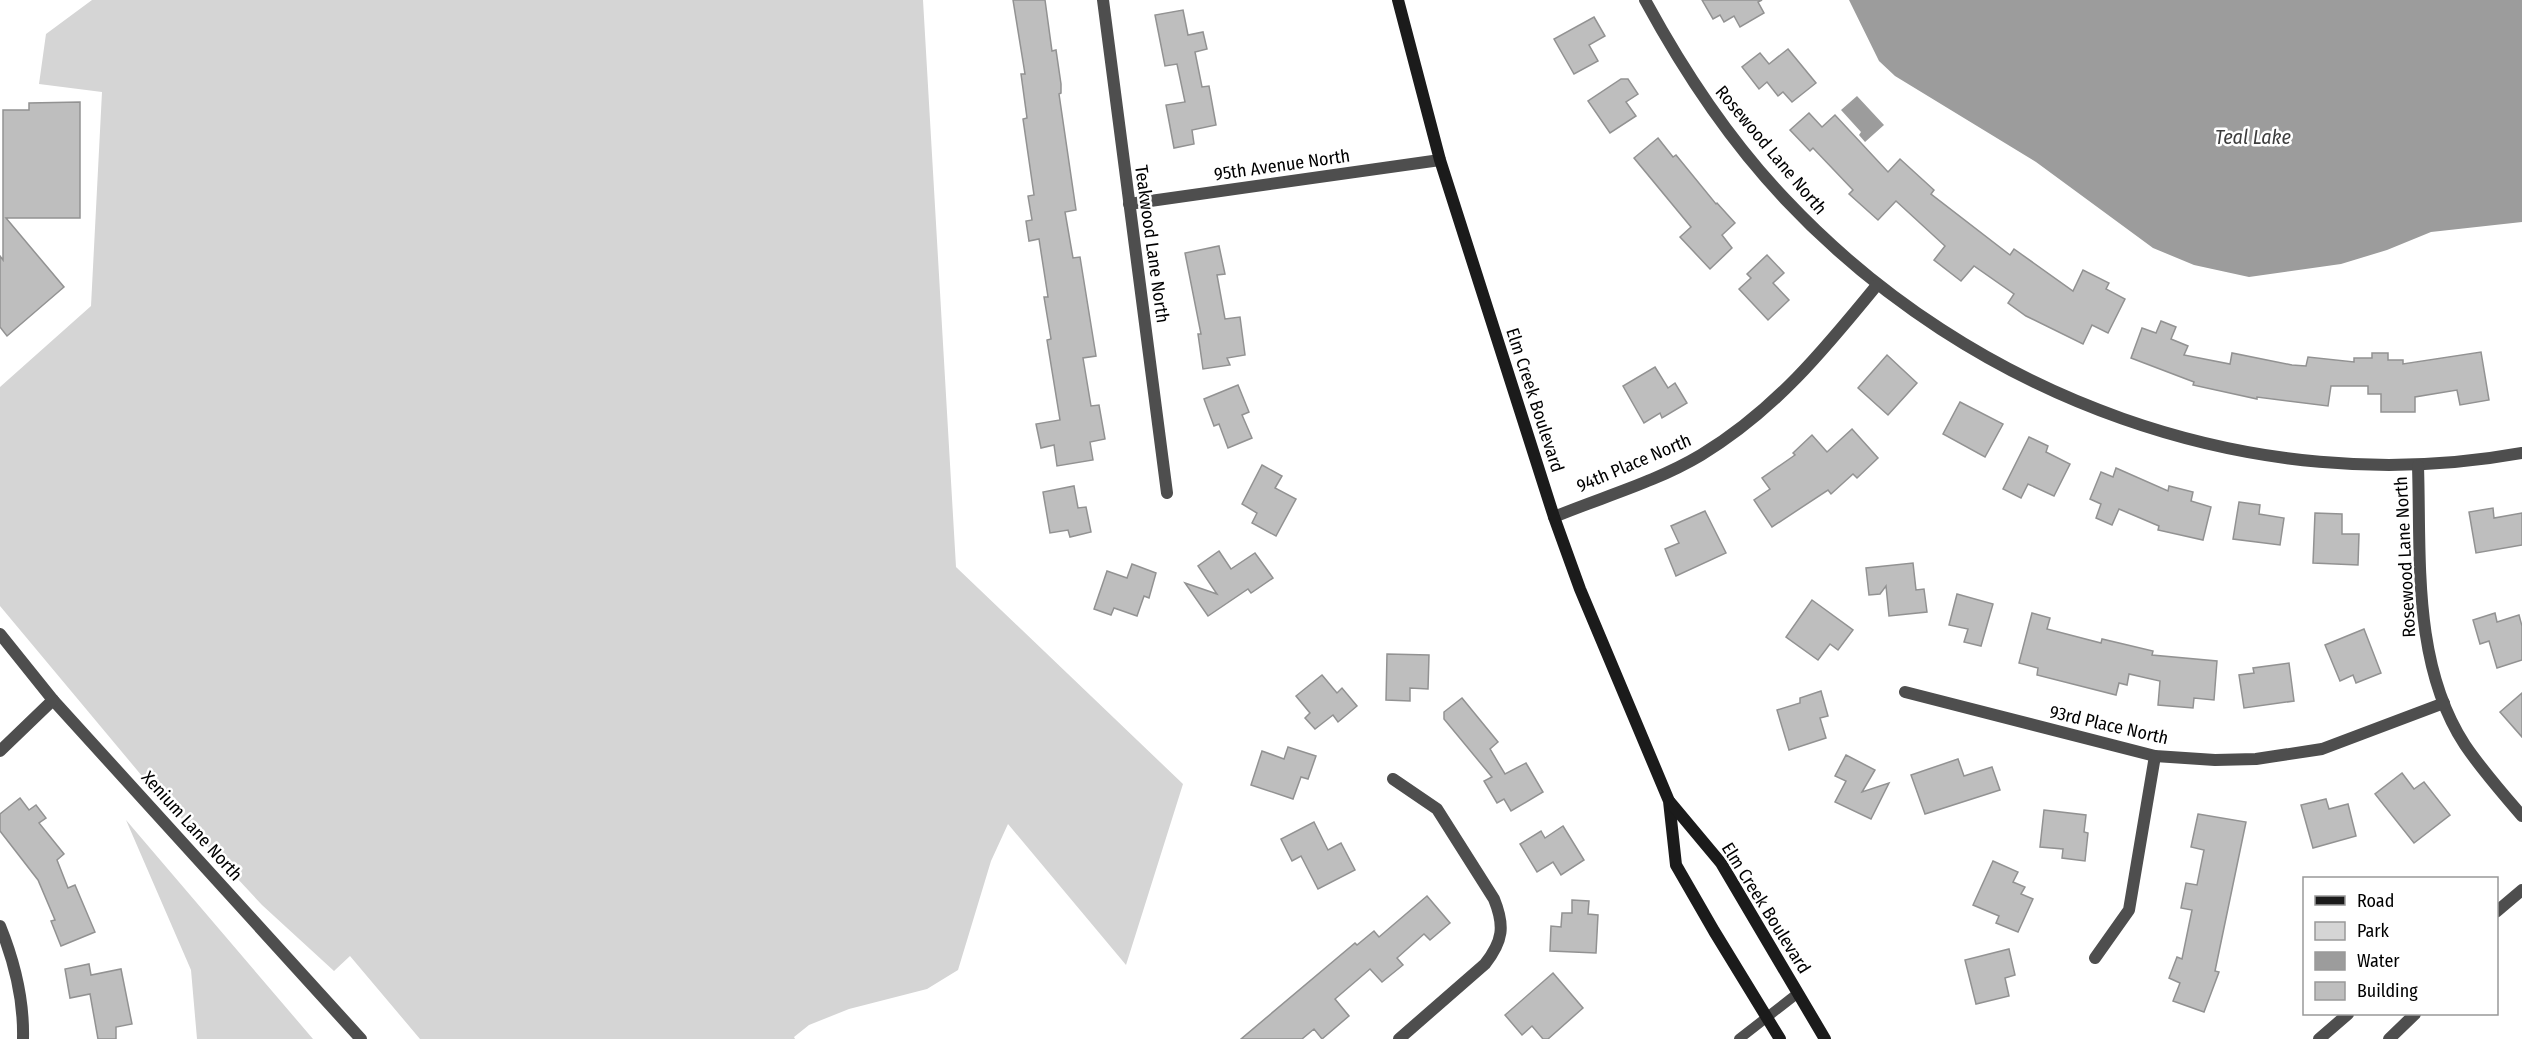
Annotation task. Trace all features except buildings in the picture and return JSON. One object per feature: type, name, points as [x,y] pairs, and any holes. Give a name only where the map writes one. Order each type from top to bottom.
[{"type":"main road","name":"Elm Creek Boulevard","points":[[1398,0],[1440,160],[1554,517],[1580,589],[1669,801],[1676,865],[1780,1039]]},
{"type":"main road","name":"Elm Creek Boulevard","points":[[1669,801],[1721,863],[1825,1039]]},
{"type":"street","name":"Teakwood Lane North","points":[[1103,0],[1167,493]]},
{"type":"street","name":"Rosewood Lane North","points":[[1645,0],[1672,50],[1711,110],[1756,165],[1814,229],[1877,285],[1949,335],[2024,378],[2103,413],[2185,439],[2269,457],[2345,465],[2418,466],[2423,615],[2430,662],[2444,704],[2464,743],[2522,816]]},
{"type":"street","name":"95th Avenue North","points":[[1129,204],[1440,160]]},
{"type":"street","name":"94th Place North","points":[[1554,517],[1646,481],[1700,456],[1747,424],[1789,388],[1877,285]]},
{"type":"street","points":[[2418,466],[2522,453]]},
{"type":"street","name":"Xenium Lane North","points":[[0,634],[53,700],[361,1039]]},
{"type":"street","name":"93rd Place North","points":[[1905,692],[2155,756],[2215,760],[2256,759],[2322,748],[2444,704]]},
{"type":"street","points":[[0,751],[53,700]]},
{"type":"street","points":[[2095,958],[2129,910],[2155,756]]},
{"type":"street","points":[[1393,779],[1437,808],[1494,900],[1500,915],[1501,933],[1496,949],[1485,964],[1400,1039]]},
{"type":"street","points":[[2498,910],[2522,890]]},
{"type":"street","points":[[0,926],[9,947],[22,1000],[23,1039]]},
{"type":"street","points":[[2319,1039],[2347,1015]]},
{"type":"street","points":[[2389,1039],[2414,1015]]},
{"type":"lane","points":[[1739,1039],[1798,993]]},
{"type":"green space","points":[[92,0],[923,0],[956,567],[1183,784],[1126,965],[1008,824],[991,861],[958,970],[927,989],[849,1009],[809,1025],[794,1037],[795,1039],[420,1039],[350,956],[334,971],[262,905],[142,776],[0,606],[0,387],[91,306],[102,92],[39,84],[46,34]]},
{"type":"green space","points":[[126,820],[313,1039],[197,1039],[191,970]]},
{"type":"water","name":"Teal Lake","points":[[1849,0],[2522,0],[2522,222],[2431,232],[2387,250],[2341,264],[2249,277],[2194,265],[2153,248],[2036,162],[1895,76],[1879,61]]},
{"type":"water","points":[[1857,96],[1884,125],[1865,142],[1859,135],[1861,132],[1841,110]]}]
